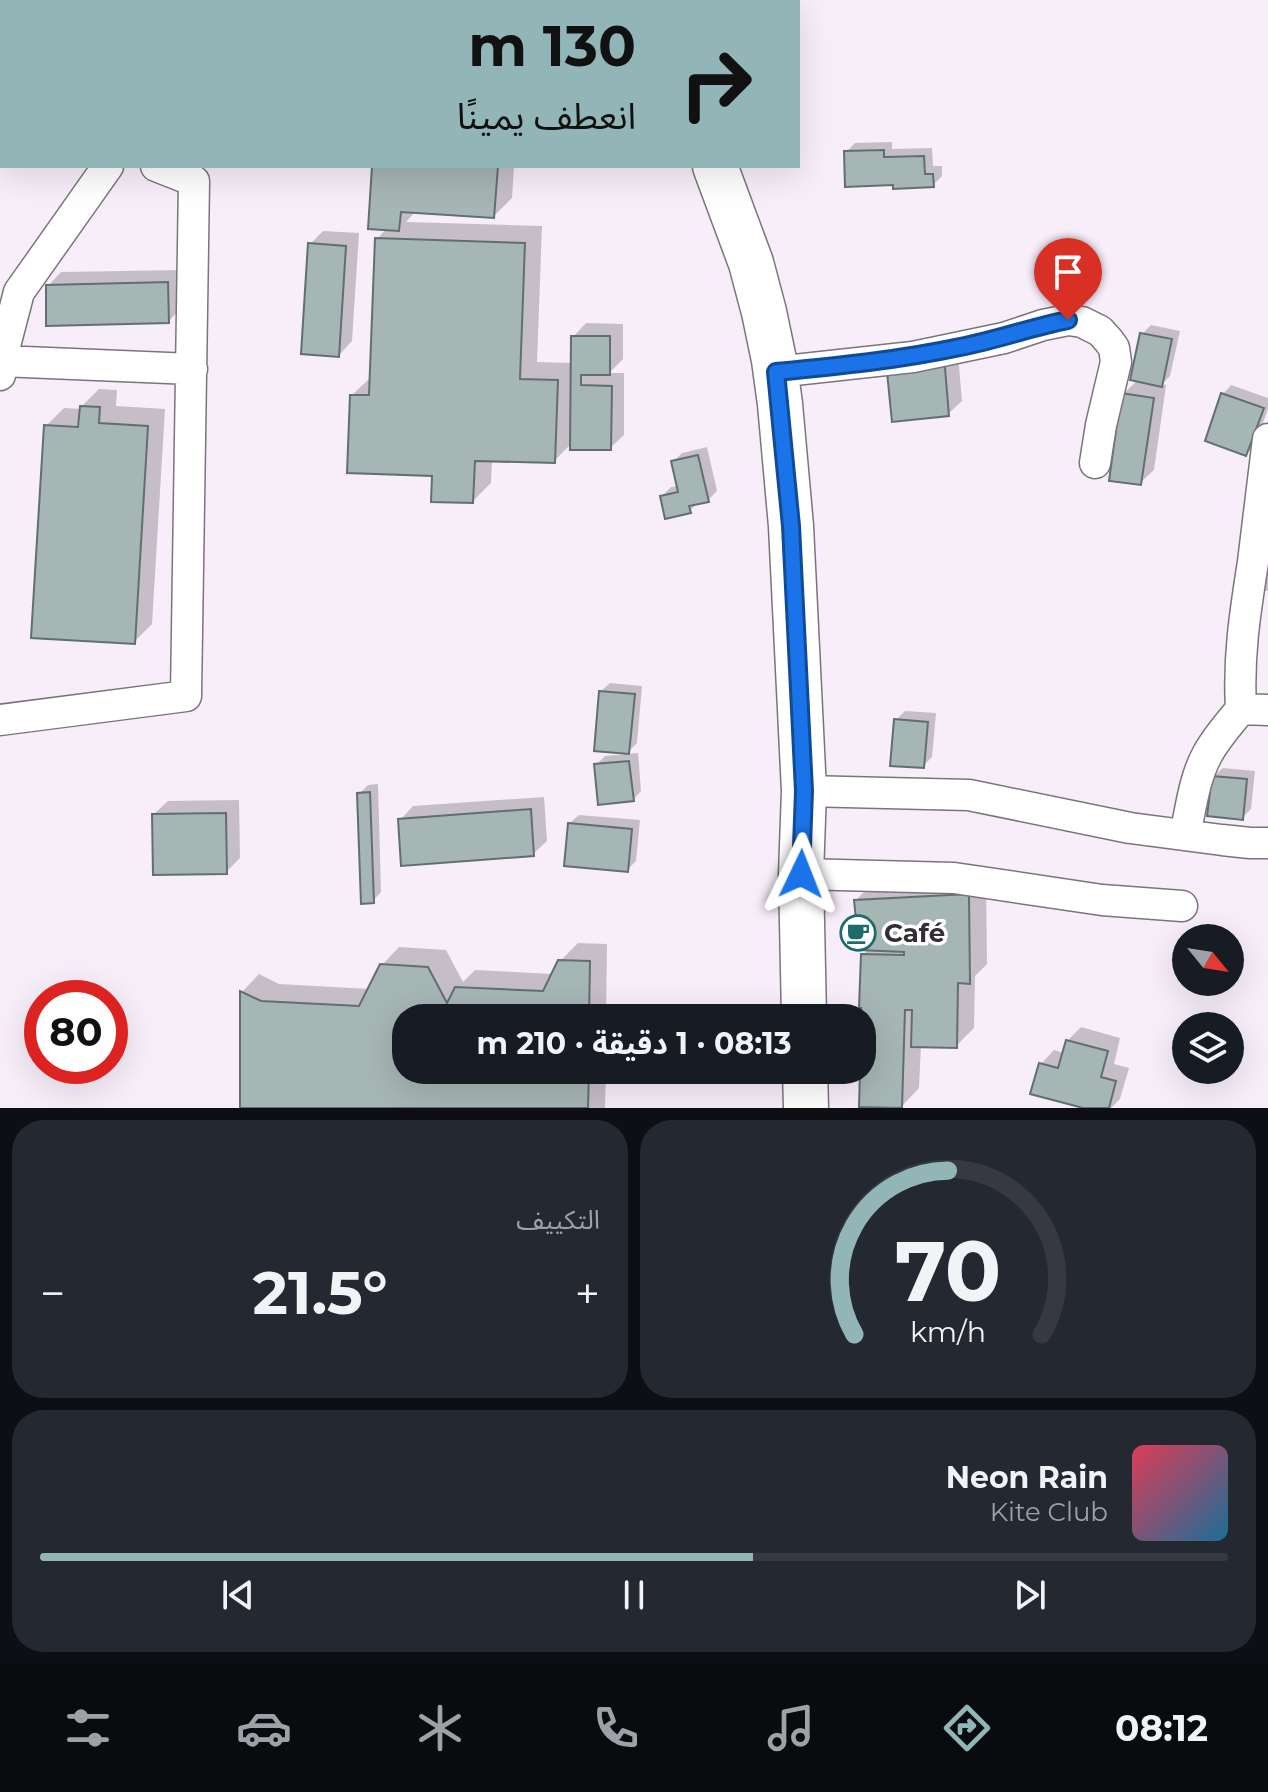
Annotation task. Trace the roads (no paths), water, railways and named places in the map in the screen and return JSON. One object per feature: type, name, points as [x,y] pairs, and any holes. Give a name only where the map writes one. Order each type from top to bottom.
[{"type":"highway","points":[[716,168],[751,263],[776,372],[791,526],[804,791],[801,874],[804,1004]]},
{"type":"highway","points":[[805,1084],[806,1108]]},
{"type":"street","points":[[0,375],[19,292],[107,168]]},
{"type":"street","points":[[0,720],[186,696],[194,181],[161,168]]},
{"type":"street","points":[[776,372],[913,357],[1004,338],[1043,325],[1068,320],[1082,322],[1100,331],[1109,341],[1114,348],[1116,362],[1095,463]]},
{"type":"street","points":[[1,361],[192,369]]},
{"type":"street","points":[[1185,835],[1197,780],[1206,756],[1222,732],[1255,710],[1239,676],[1242,631],[1268,439]]},
{"type":"street","points":[[804,791],[969,795],[1130,828],[1268,843]]},
{"type":"street","points":[[801,874],[954,878],[1102,900],[1182,906]]},
{"type":"place","name":"Café","points":[[858,933]]}]
